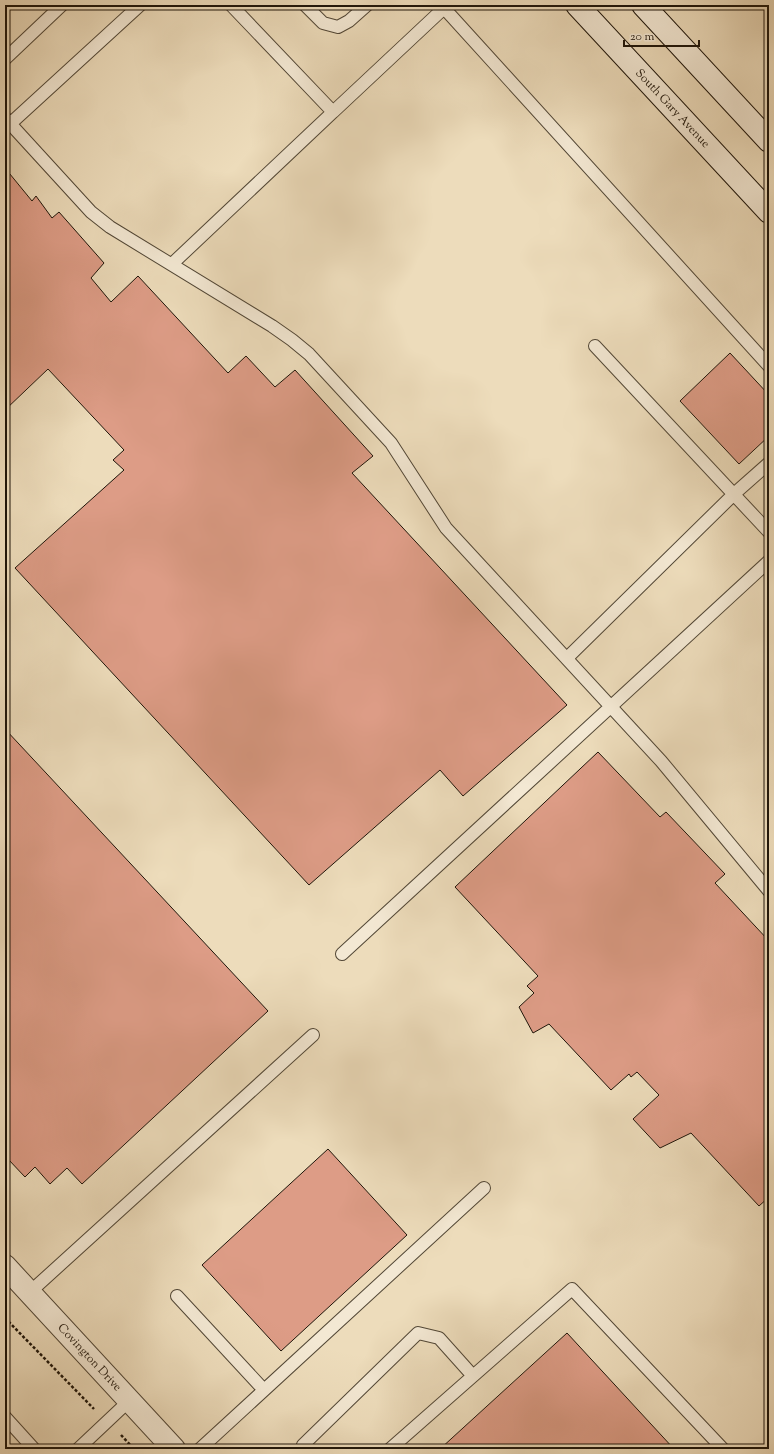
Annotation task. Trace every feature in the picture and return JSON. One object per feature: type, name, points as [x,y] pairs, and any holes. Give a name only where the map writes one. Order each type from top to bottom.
[{"type":"main road","name":"South Gary Avenue","points":[[577,5],[769,212]]},
{"type":"main road","points":[[642,5],[769,141]]},
{"type":"main road","name":"Covington Drive","points":[[5,1266],[174,1449]]},
{"type":"lane","points":[[5,59],[62,5]]},
{"type":"lane","points":[[140,5],[8,121],[91,212],[110,227],[272,326],[309,354],[391,443],[446,528],[612,706],[661,761],[769,891]]},
{"type":"lane","points":[[231,5],[333,112]]},
{"type":"lane","points":[[305,5],[323,23],[338,28],[349,21],[367,5]]},
{"type":"lane","points":[[172,264],[442,7],[769,366]]},
{"type":"lane","points":[[596,346],[769,532]]},
{"type":"lane","points":[[566,658],[734,494],[769,463]]},
{"type":"lane","points":[[342,954],[769,561]]},
{"type":"lane","points":[[30,1292],[313,1035]]},
{"type":"lane","points":[[200,1449],[484,1188]]},
{"type":"lane","points":[[390,1449],[572,1289],[723,1449]]},
{"type":"lane","points":[[177,1296],[264,1390]]},
{"type":"lane","points":[[302,1449],[303,1445],[418,1333],[439,1338],[473,1376]]},
{"type":"lane","points":[[78,1449],[130,1400]]},
{"type":"lane","points":[[5,1417],[34,1449]]},
{"type":"path","points":[[5,1318],[134,1449]]},
{"type":"building","points":[[5,168],[32,201],[36,196],[52,218],[59,212],[104,263],[91,278],[111,302],[138,276],[228,373],[246,356],[275,387],[295,370],[373,456],[352,473],[567,705],[463,796],[440,770],[309,885],[15,568],[124,470],[113,460],[124,450],[48,369],[5,410]]},
{"type":"building","points":[[730,353],[769,395],[769,436],[739,464],[680,401]]},
{"type":"building","points":[[5,729],[268,1011],[82,1184],[67,1168],[50,1184],[35,1167],[25,1177],[8,1159],[7,1160],[5,1158],[5,1136],[8,1134],[5,1130]]},
{"type":"building","points":[[598,752],[660,817],[666,812],[725,874],[715,883],[769,941],[769,949],[764,954],[769,959],[769,1197],[759,1206],[691,1133],[660,1148],[633,1119],[659,1095],[637,1072],[631,1077],[629,1074],[611,1090],[549,1024],[533,1033],[519,1007],[534,993],[527,986],[538,976],[455,887]]},
{"type":"building","points":[[328,1149],[407,1235],[281,1351],[202,1265]]},
{"type":"building","points":[[567,1333],[674,1449],[440,1449]]}]
